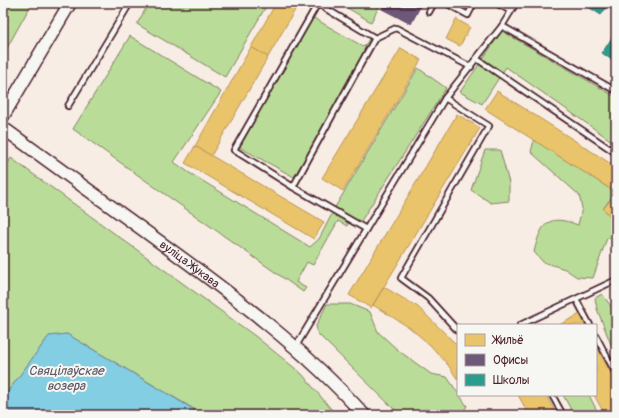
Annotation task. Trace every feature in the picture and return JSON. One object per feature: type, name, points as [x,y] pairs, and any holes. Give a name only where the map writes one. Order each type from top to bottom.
[{"type":"street","points":[[3,116],[70,3]]},
{"type":"street","name":"вуліца Жукава","points":[[3,128],[237,298],[296,347],[340,388],[364,415]]},
{"type":"lane","points":[[68,106],[130,3]]},
{"type":"lane","points":[[366,229],[293,187],[234,150],[318,3],[375,38]]},
{"type":"lane","points":[[429,12],[434,3]]},
{"type":"lane","points":[[446,3],[468,15],[474,3]]},
{"type":"lane","points":[[496,3],[511,11]]},
{"type":"lane","points":[[296,347],[445,98],[471,68],[502,26],[516,3]]},
{"type":"lane","points":[[502,26],[616,91]]},
{"type":"lane","points":[[293,187],[375,38],[396,28],[471,68]]},
{"type":"lane","points":[[477,59],[616,153]]},
{"type":"lane","points":[[445,98],[489,126],[402,278],[428,298],[457,330]]},
{"type":"lane","points":[[522,324],[616,280]]},
{"type":"lane","points":[[576,299],[589,324]]},
{"type":"lane","points":[[597,338],[616,374]]},
{"type":"lane","points":[[553,396],[563,415]]},
{"type":"green space","points":[[3,3],[32,3],[3,55]]},
{"type":"green space","points":[[149,3],[268,3],[225,77],[137,24]]},
{"type":"green space","points":[[339,3],[381,3],[371,22]]},
{"type":"green space","points":[[312,17],[364,47],[369,39],[372,41],[294,177],[239,147]]},
{"type":"green space","points":[[502,31],[616,97],[616,144],[506,67],[482,104],[460,92]]},
{"type":"green space","points":[[130,36],[221,92],[174,162],[310,247],[319,239],[333,212],[349,221],[347,226],[338,221],[313,265],[307,262],[296,282],[306,288],[303,292],[73,129]]},
{"type":"green space","points":[[418,68],[446,88],[359,224],[334,209]]},
{"type":"green space","points":[[534,140],[615,192],[603,209],[616,221],[616,238],[607,238],[593,278],[577,277],[565,269],[543,262],[534,252],[539,234],[547,224],[552,221],[559,220],[578,225],[582,208],[579,195],[531,152]]},
{"type":"green space","points":[[485,150],[500,150],[509,183],[509,201],[491,203],[471,190]]},
{"type":"green space","points":[[11,158],[255,336],[302,374],[336,415],[204,415],[67,334],[49,336],[3,398],[3,172]]},
{"type":"green space","points":[[602,294],[616,313],[616,357],[597,309],[595,298]]},
{"type":"green space","points":[[327,304],[350,304],[370,312],[378,332],[399,351],[431,374],[447,377],[457,392],[457,396],[460,396],[467,406],[461,415],[400,415],[318,334],[316,326]]},
{"type":"green space","points":[[564,396],[590,396],[599,415],[574,415]]},
{"type":"water","name":"Свяцілаўскае возера","points":[[67,334],[203,415],[3,415],[3,398],[49,336]]},
{"type":"building: Жильё","points":[[276,3],[299,3],[268,57],[251,47]]},
{"type":"building: Жильё","points":[[456,19],[470,27],[460,46],[446,39]]},
{"type":"building: Жильё","points":[[251,47],[268,57],[211,156],[195,146]]},
{"type":"building: Жильё","points":[[401,48],[421,60],[343,191],[322,178]]},
{"type":"building: Жильё","points":[[497,91],[616,167],[615,192],[485,109]]},
{"type":"building: Жильё","points":[[457,114],[480,128],[371,308],[349,295]]},
{"type":"building: Жильё","points":[[195,146],[324,222],[314,239],[185,163]]},
{"type":"building: Жильё","points":[[616,194],[616,221],[603,209]]},
{"type":"building: Жильё","points":[[384,287],[418,307],[457,345],[457,378],[448,365],[430,345],[410,328],[373,305]]},
{"type":"building: Жильё","points":[[580,314],[585,324],[561,324]]},
{"type":"building: Жильё","points":[[597,347],[616,383],[616,415],[605,415],[595,396],[597,396]]},
{"type":"building: Жильё","points":[[519,396],[547,396],[557,415],[529,415]]},
{"type":"building: Офисы","points":[[385,3],[422,3],[411,24],[382,9]]},
{"type":"building: Школы","points":[[582,3],[616,3],[616,12],[607,6],[601,15]]},
{"type":"building: Школы","points":[[613,36],[616,38],[616,63],[602,53]]}]
